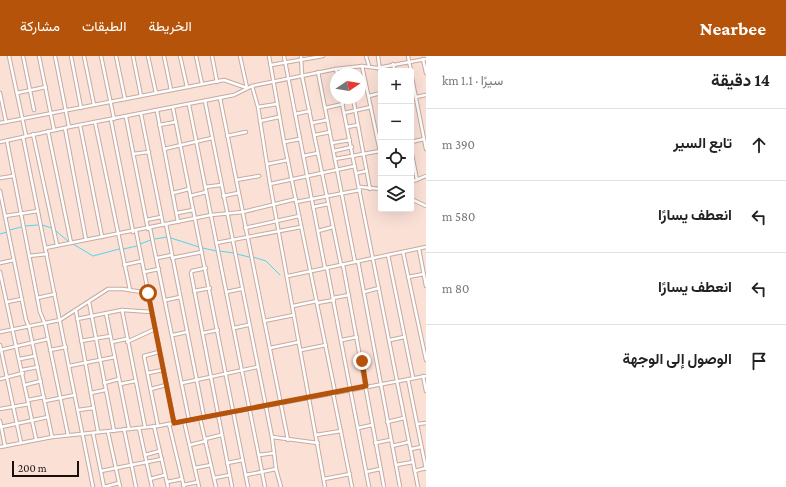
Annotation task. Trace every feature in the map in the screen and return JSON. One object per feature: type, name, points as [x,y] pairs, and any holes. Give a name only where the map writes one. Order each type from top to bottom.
[{"type":"street","points":[[9,56],[22,119],[46,254],[66,347],[93,487]]},
{"type":"street","points":[[23,56],[34,110]]},
{"type":"street","points":[[39,56],[54,130]]},
{"type":"street","points":[[55,56],[69,127]]},
{"type":"street","points":[[71,56],[81,108]]},
{"type":"street","points":[[84,56],[94,105]]},
{"type":"street","points":[[101,56],[134,231],[142,261],[174,423]]},
{"type":"street","points":[[116,56],[125,99]]},
{"type":"street","points":[[133,56],[141,96]]},
{"type":"street","points":[[148,56],[156,93]]},
{"type":"street","points":[[164,56],[171,90]]},
{"type":"street","points":[[180,56],[186,87]]},
{"type":"street","points":[[196,56],[202,84]]},
{"type":"street","points":[[212,56],[217,82]]},
{"type":"street","points":[[240,56],[247,88]]},
{"type":"street","points":[[269,56],[279,117],[326,345],[352,487]]},
{"type":"street","points":[[284,56],[311,199],[334,299],[369,487]]},
{"type":"street","points":[[301,56],[302,76],[328,204],[349,295],[384,487]]},
{"type":"street","points":[[271,65],[323,56]]},
{"type":"street","points":[[366,56],[369,66]]},
{"type":"street","points":[[378,56],[379,68]]},
{"type":"street","points":[[408,56],[410,68]]},
{"type":"street","points":[[347,68],[369,66],[379,68],[425,59],[426,73]]},
{"type":"street","points":[[394,64],[395,68]]},
{"type":"street","points":[[362,66],[378,136]]},
{"type":"street","points":[[0,142],[33,134],[112,120],[234,95],[252,86],[330,70]]},
{"type":"street","points":[[318,72],[342,193],[364,292],[390,440],[400,487]]},
{"type":"street","points":[[0,123],[202,84],[229,81],[239,87],[247,88]]},
{"type":"street","points":[[252,86],[258,107],[270,184],[288,276],[325,487]]},
{"type":"street","points":[[17,93],[46,87]]},
{"type":"street","points":[[414,87],[426,149]]},
{"type":"street","points":[[0,93],[6,122]]},
{"type":"street","points":[[369,96],[378,94]]},
{"type":"street","points":[[416,97],[426,95]]},
{"type":"street","points":[[220,98],[288,440]]},
{"type":"street","points":[[204,101],[248,325],[272,437],[276,469],[281,487]]},
{"type":"street","points":[[189,104],[265,487]]},
{"type":"street","points":[[258,107],[277,104]]},
{"type":"street","points":[[325,108],[343,104],[418,487]]},
{"type":"street","points":[[354,104],[370,189]]},
{"type":"street","points":[[344,112],[371,107]]},
{"type":"street","points":[[173,108],[210,288],[248,487]]},
{"type":"street","points":[[157,111],[178,222]]},
{"type":"street","points":[[295,114],[310,111]]},
{"type":"street","points":[[142,114],[161,217],[165,225],[172,256],[204,417]]},
{"type":"street","points":[[126,117],[146,220],[157,258],[166,300],[189,420]]},
{"type":"street","points":[[260,121],[279,117]]},
{"type":"street","points":[[312,123],[328,120]]},
{"type":"street","points":[[95,122],[117,234],[130,290]]},
{"type":"street","points":[[159,125],[176,122]]},
{"type":"street","points":[[80,125],[102,237]]},
{"type":"street","points":[[347,127],[358,125]]},
{"type":"street","points":[[65,128],[86,240]]},
{"type":"street","points":[[422,129],[426,128]]},
{"type":"street","points":[[48,131],[71,243]]},
{"type":"street","points":[[227,136],[246,132]]},
{"type":"street","points":[[315,135],[330,132]]},
{"type":"street","points":[[33,134],[58,245]]},
{"type":"street","points":[[164,148],[212,138]]},
{"type":"street","points":[[284,142],[300,139]]},
{"type":"street","points":[[414,141],[424,139]]},
{"type":"street","points":[[332,143],[350,140]]},
{"type":"street","points":[[7,141],[37,298],[48,339],[68,435]]},
{"type":"street","points":[[334,151],[352,147]]},
{"type":"street","points":[[336,159],[378,151]]},
{"type":"street","points":[[133,154],[149,152]]},
{"type":"street","points":[[303,156],[318,153]]},
{"type":"street","points":[[268,164],[288,160]]},
{"type":"street","points":[[414,165],[417,180]]},
{"type":"street","points":[[270,184],[355,166]]},
{"type":"street","points":[[357,173],[367,171]]},
{"type":"street","points":[[0,178],[13,176]]},
{"type":"street","points":[[236,180],[259,176]]},
{"type":"street","points":[[414,181],[426,176]]},
{"type":"street","points":[[205,187],[221,185]]},
{"type":"street","points":[[173,193],[189,189]]},
{"type":"street","points":[[45,248],[211,215],[243,212],[274,204],[311,199],[360,189],[378,189]]},
{"type":"street","points":[[0,191],[52,437]]},
{"type":"street","points":[[190,196],[206,192]]},
{"type":"street","points":[[223,196],[238,193]]},
{"type":"street","points":[[414,200],[426,206]]},
{"type":"street","points":[[313,207],[328,204]]},
{"type":"street","points":[[177,213],[193,210]]},
{"type":"street","points":[[5,216],[38,211]]},
{"type":"street","points":[[245,228],[299,216]]},
{"type":"street","points":[[146,220],[161,217]]},
{"type":"street","points":[[216,243],[301,227]]},
{"type":"street","points":[[318,231],[333,227]]},
{"type":"street","points":[[288,276],[426,247]]},
{"type":"street","points":[[419,249],[426,286]]},
{"type":"street","points":[[157,258],[202,252]]},
{"type":"street","points":[[403,252],[426,360]]},
{"type":"street","points":[[29,256],[46,254]]},
{"type":"street","points":[[388,255],[413,378]]},
{"type":"street","points":[[0,263],[14,260]]},
{"type":"street","points":[[124,265],[142,261]]},
{"type":"street","points":[[206,268],[191,272],[232,487]]},
{"type":"street","points":[[144,272],[159,269]]},
{"type":"street","points":[[0,272],[1,284],[14,330],[36,439]]},
{"type":"street","points":[[408,277],[424,274]]},
{"type":"street","points":[[194,290],[210,288]]},
{"type":"street","points":[[364,292],[380,288]]},
{"type":"street","points":[[0,332],[60,320],[108,289],[148,293]]},
{"type":"street","points":[[226,292],[241,289]]},
{"type":"street","points":[[37,298],[55,294]]},
{"type":"street","points":[[293,306],[349,295]]},
{"type":"street","points":[[166,300],[180,297]]},
{"type":"street","points":[[6,302],[22,299]]},
{"type":"street","points":[[89,302],[114,431]]},
{"type":"street","points":[[77,319],[122,310],[152,312]]},
{"type":"street","points":[[122,310],[144,427]]},
{"type":"street","points":[[76,311],[98,432]]},
{"type":"street","points":[[106,313],[129,429]]},
{"type":"street","points":[[264,321],[294,315]]},
{"type":"street","points":[[234,328],[248,325]]},
{"type":"street","points":[[112,342],[127,341],[155,329]]},
{"type":"street","points":[[203,333],[218,330]]},
{"type":"street","points":[[172,335],[187,332]]},
{"type":"street","points":[[420,334],[426,334]]},
{"type":"street","points":[[81,341],[110,336]]},
{"type":"street","points":[[342,340],[357,337]]},
{"type":"street","points":[[390,340],[404,337]]},
{"type":"street","points":[[0,350],[48,339]]},
{"type":"street","points":[[270,348],[299,342]]},
{"type":"street","points":[[0,345],[21,443]]},
{"type":"street","points":[[301,350],[326,345]]},
{"type":"street","points":[[50,350],[66,347]]},
{"type":"street","points":[[159,352],[145,355],[160,451],[168,487]]},
{"type":"street","points":[[20,359],[35,356]]},
{"type":"street","points":[[69,366],[114,357]]},
{"type":"street","points":[[0,379],[38,367]]},
{"type":"street","points":[[182,383],[257,367]]},
{"type":"street","points":[[148,373],[163,370]]},
{"type":"street","points":[[0,447],[36,439],[169,424],[425,376],[426,391]]},
{"type":"street","points":[[104,382],[119,379]]},
{"type":"street","points":[[408,379],[426,468],[415,471]]},
{"type":"street","points":[[25,385],[40,381]]},
{"type":"street","points":[[120,384],[135,382]]},
{"type":"street","points":[[151,389],[166,385]]},
{"type":"street","points":[[91,393],[106,390]]},
{"type":"street","points":[[45,401],[75,395]]},
{"type":"street","points":[[0,409],[13,407],[44,397]]},
{"type":"street","points":[[78,410],[93,408]]},
{"type":"street","points":[[1,427],[48,417]]},
{"type":"street","points":[[200,418],[216,487]]},
{"type":"street","points":[[387,422],[404,418]]},
{"type":"street","points":[[0,421],[2,438],[5,446]]},
{"type":"street","points":[[184,421],[199,487]]},
{"type":"street","points":[[417,424],[426,423]]},
{"type":"street","points":[[169,424],[183,486],[198,482]]},
{"type":"street","points":[[358,428],[372,425]]},
{"type":"street","points":[[139,428],[152,487]]},
{"type":"street","points":[[124,429],[136,487]]},
{"type":"street","points":[[316,435],[341,430]]},
{"type":"street","points":[[93,433],[104,487],[120,485],[108,432]]},
{"type":"street","points":[[190,445],[222,435]]},
{"type":"street","points":[[272,437],[318,443]]},
{"type":"street","points":[[376,442],[390,440]]},
{"type":"street","points":[[392,446],[409,442]]},
{"type":"street","points":[[411,449],[421,447]]},
{"type":"street","points":[[145,455],[160,451]]},
{"type":"street","points":[[258,456],[274,452]]},
{"type":"street","points":[[101,471],[162,459]]},
{"type":"street","points":[[227,463],[243,460]]},
{"type":"street","points":[[396,465],[413,462]]},
{"type":"street","points":[[195,468],[211,465]]},
{"type":"street","points":[[246,475],[276,469]]},
{"type":"street","points":[[366,472],[380,469]]},
{"type":"street","points":[[324,479],[350,474]]},
{"type":"street","points":[[150,479],[165,475]]},
{"type":"street","points":[[214,478],[230,475]]},
{"type":"street","points":[[167,482],[182,479]]},
{"type":"waterway","points":[[25,226],[38,225]]},
{"type":"waterway","points":[[42,225],[52,228]]},
{"type":"waterway","points":[[10,230],[21,227]]},
{"type":"waterway","points":[[56,231],[69,242]]},
{"type":"waterway","points":[[0,234],[7,232]]},
{"type":"waterway","points":[[155,239],[167,237]]},
{"type":"waterway","points":[[171,238],[199,247]]},
{"type":"waterway","points":[[140,244],[151,240]]},
{"type":"waterway","points":[[73,244],[93,256],[119,249]]},
{"type":"waterway","points":[[123,249],[137,246]]},
{"type":"waterway","points":[[203,248],[216,251]]},
{"type":"waterway","points":[[220,251],[233,253]]},
{"type":"waterway","points":[[237,254],[249,257]]},
{"type":"waterway","points":[[253,257],[266,261],[280,275]]},
{"type":"route","points":[[148,293],[174,423],[366,386],[362,361]]}]
